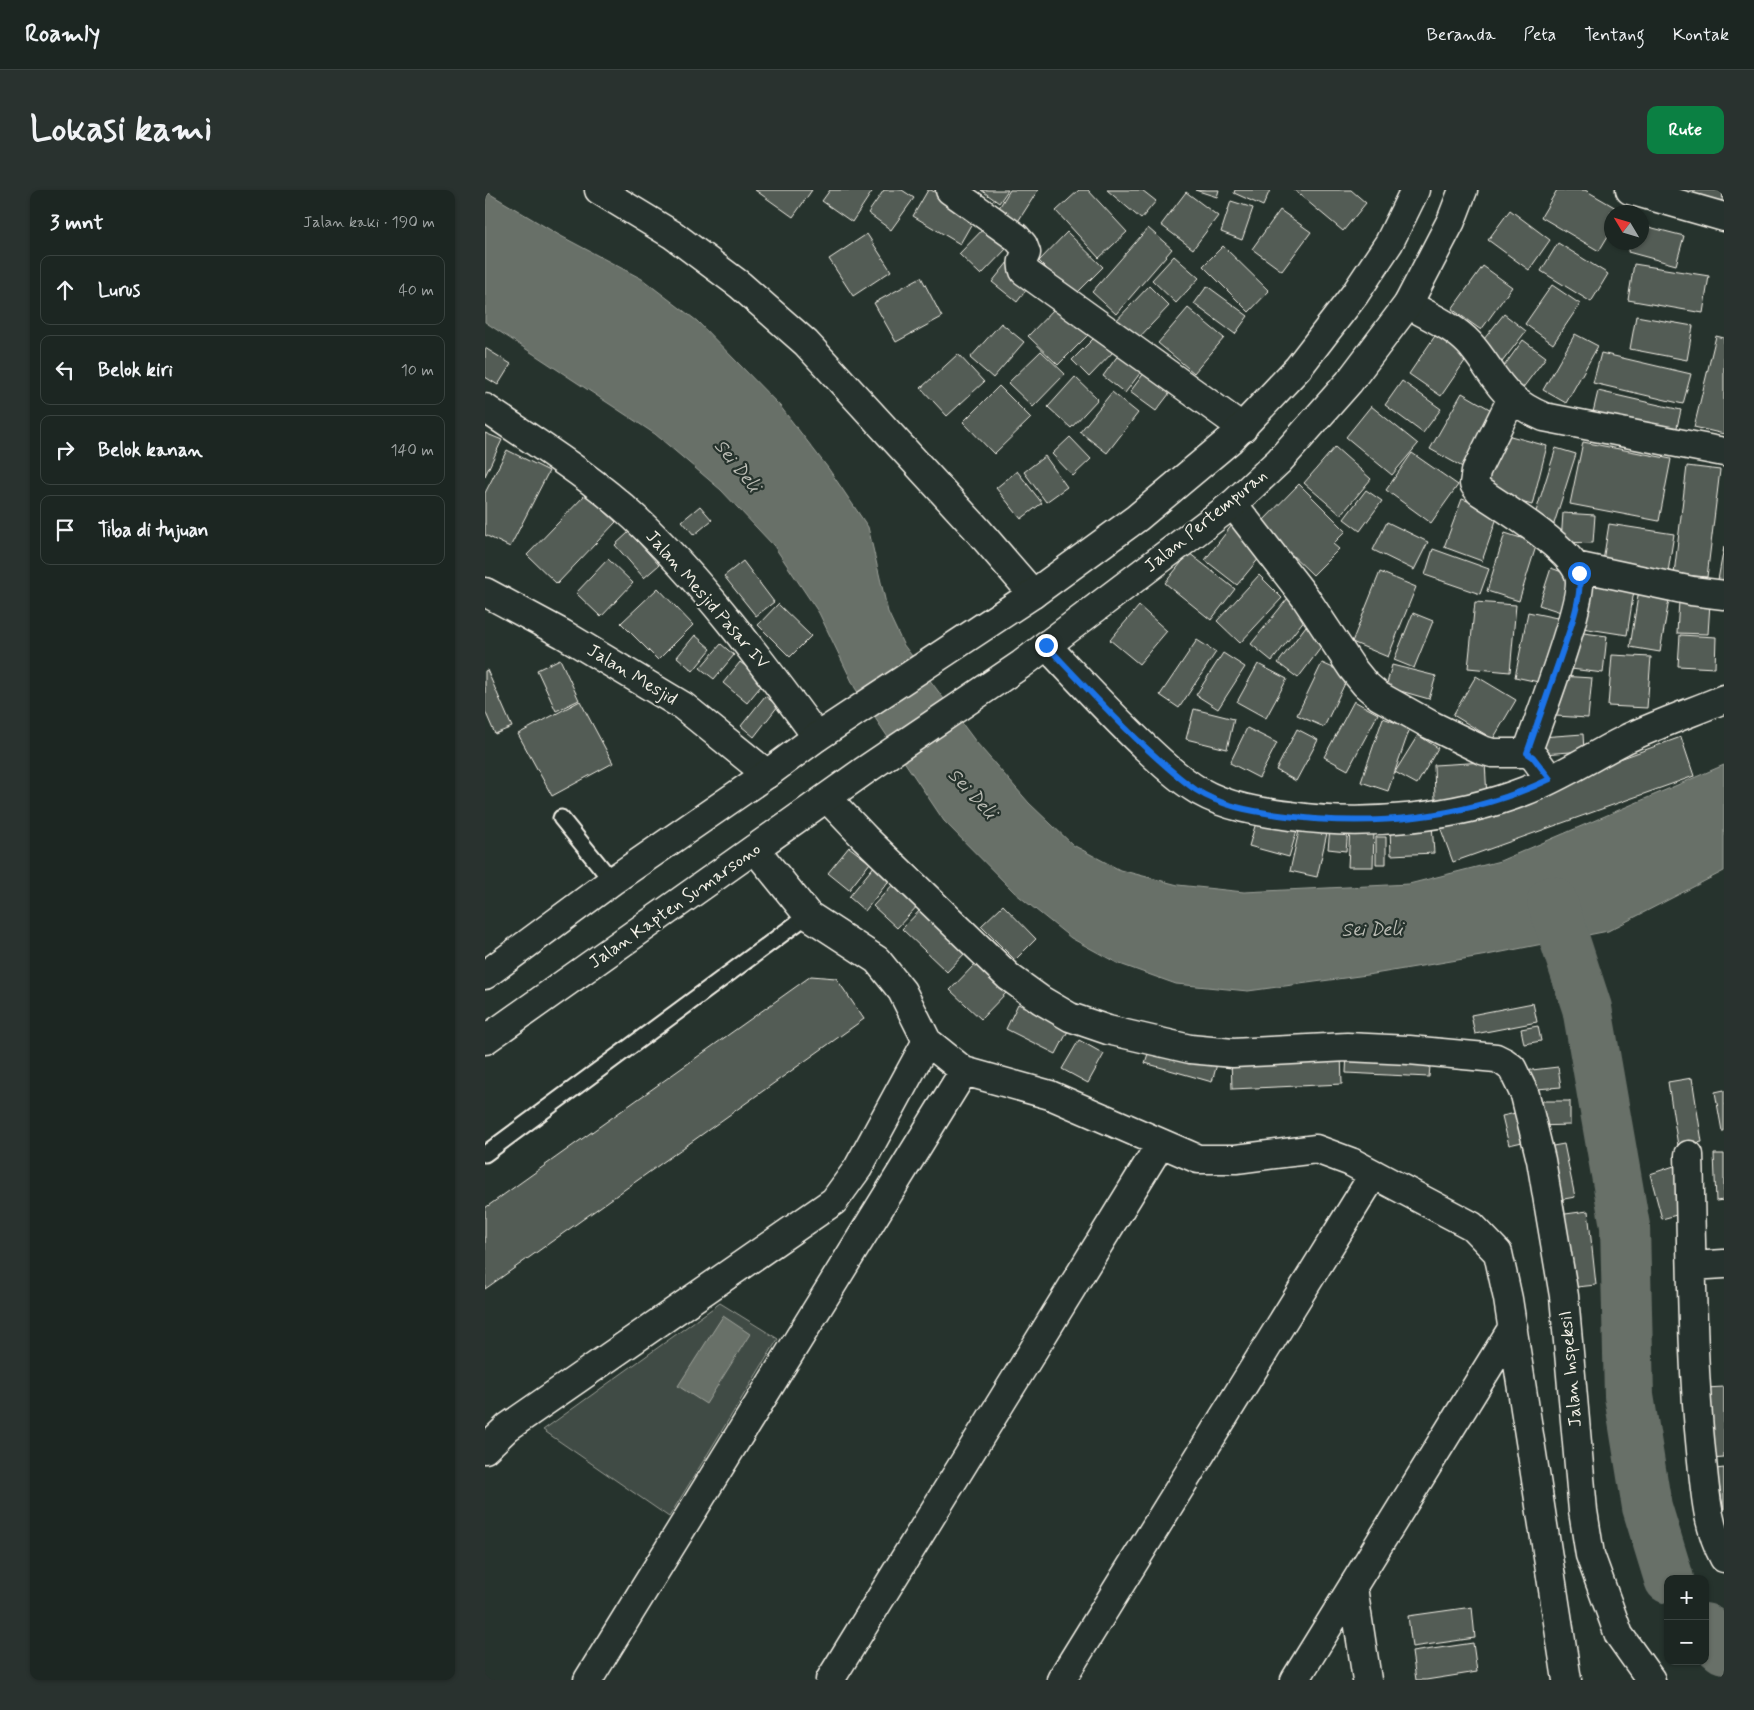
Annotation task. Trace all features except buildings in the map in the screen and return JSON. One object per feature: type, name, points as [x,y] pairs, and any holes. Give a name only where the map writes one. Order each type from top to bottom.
[{"type":"main road","points":[[599,190],[688,246],[740,285],[806,343],[976,528],[1033,594]]},
{"type":"main road","points":[[950,190],[1016,237],[1023,245],[1026,253],[1022,262],[1024,271],[1243,428]]},
{"type":"main road","points":[[485,975],[612,881],[767,774],[827,730],[1033,594],[1137,518],[1231,440],[1299,368],[1355,294],[1389,243],[1415,190]]},
{"type":"main road","name":"Jalan Pertempuran","points":[[864,771],[1022,664],[1233,504],[1279,461],[1349,382],[1408,304],[1451,221],[1463,190]]},
{"type":"main road","points":[[1630,190],[1724,217]]},
{"type":"main road","points":[[1408,304],[1467,341],[1481,356],[1502,387],[1512,398],[1529,410],[1544,417],[1724,452]]},
{"type":"main road","points":[[1512,398],[1476,472],[1474,484],[1479,491],[1523,521],[1561,551],[1575,566],[1581,582],[1570,628],[1527,753]]},
{"type":"main road","name":"Jalan Mesjid Pasar IV","points":[[485,408],[591,481],[634,517],[672,554],[750,647],[827,730]]},
{"type":"main road","points":[[1233,504],[1305,597],[1352,668],[1365,684],[1379,696],[1429,724],[1482,750],[1492,753],[1527,753],[1533,757],[1550,779]]},
{"type":"main road","points":[[1575,566],[1692,591],[1724,595]]},
{"type":"main road","name":"Jalan Mesjid","points":[[485,592],[563,634],[683,706],[767,774]]},
{"type":"main road","points":[[1046,645],[1120,724],[1171,772],[1197,790],[1219,802],[1258,812],[1305,819],[1348,821],[1400,818],[1439,814],[1494,801],[1526,790],[1629,738],[1724,698]]},
{"type":"main road","name":"Jalan Kapten Sumarsono","points":[[485,1040],[864,771]]},
{"type":"main road","name":"Jalan InspeksiI","points":[[827,798],[865,838],[1009,977],[1041,1000],[1070,1016],[1107,1030],[1190,1049],[1233,1053],[1347,1047],[1409,1050],[1496,1058],[1512,1068],[1525,1096],[1541,1160],[1564,1296],[1583,1511],[1591,1555],[1619,1635],[1651,1680]]},
{"type":"main road","points":[[755,849],[808,916],[877,960],[902,991],[927,1041],[964,1071],[1050,1095],[1198,1159],[1236,1159],[1316,1149],[1351,1162],[1472,1226],[1498,1253],[1513,1327],[1567,1680]]},
{"type":"main road","points":[[485,1449],[508,1427],[834,1201],[858,1168],[927,1041]]},
{"type":"main road","points":[[588,1680],[964,1071]]},
{"type":"main road","points":[[830,1680],[1161,1143]]},
{"type":"main road","points":[[1689,1155],[1696,1402],[1707,1510],[1718,1547],[1724,1558]]},
{"type":"main road","points":[[1061,1680],[1374,1174]]},
{"type":"main road","points":[[1692,1266],[1724,1264]]},
{"type":"main road","points":[[1295,1680],[1513,1327]]},
{"type":"main road","points":[[1353,1587],[1367,1680]]},
{"type":"lane","points":[[561,818],[612,881]]},
{"type":"lane","points":[[485,1154],[808,916]]},
{"type":"shaded area","points":[[720,1303],[778,1339],[669,1517],[543,1430]]},
{"type":"water","name":"Sei Deli","points":[[485,191],[559,235],[642,279],[697,321],[780,406],[828,468],[868,527],[888,612],[903,644],[976,742],[1029,803],[1073,845],[1120,870],[1178,885],[1244,892],[1409,884],[1500,861],[1724,765],[1724,871],[1608,931],[1487,955],[1374,974],[1248,991],[1176,984],[1117,963],[1071,938],[1015,893],[944,821],[855,688],[819,613],[774,546],[721,490],[655,434],[485,322]]},
{"type":"water","points":[[723,1316],[750,1334],[706,1404],[678,1386]]},
{"type":"waterway","points":[[1552,901],[1587,1008],[1625,1226],[1629,1396],[1647,1507],[1668,1575]]},
{"type":"waterway","points":[[1709,1633],[1724,1649]]},
{"type":"route","points":[[1046,645],[1120,724],[1171,772],[1219,802],[1258,812],[1305,819],[1348,821],[1439,814],[1494,801],[1550,779],[1533,757],[1527,753],[1570,628],[1581,582],[1579,573]]}]
